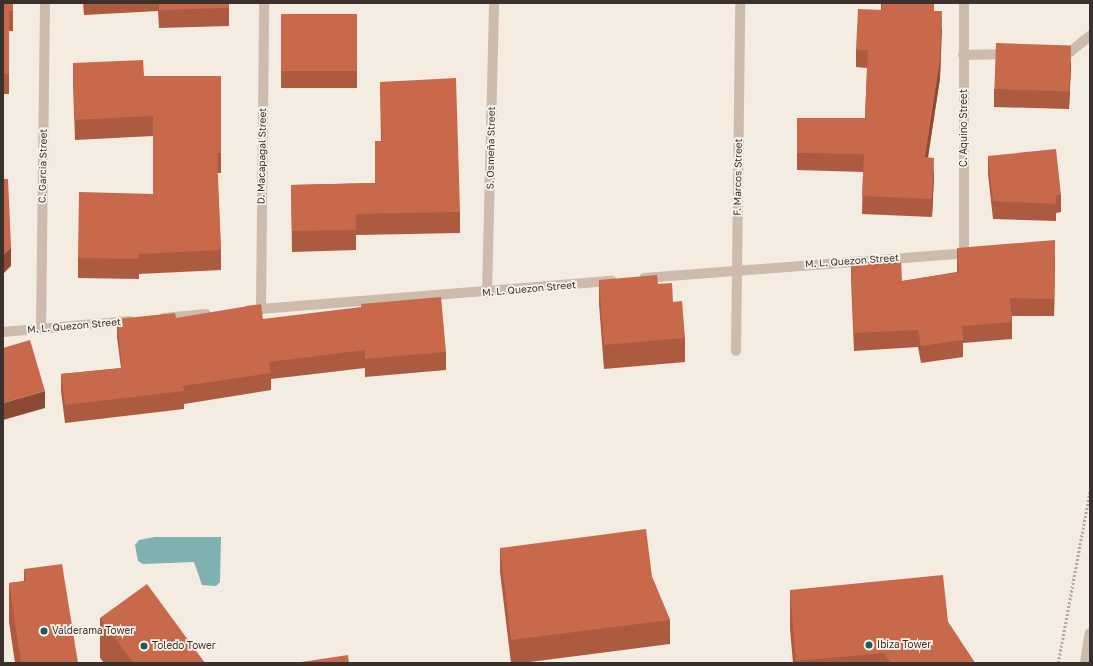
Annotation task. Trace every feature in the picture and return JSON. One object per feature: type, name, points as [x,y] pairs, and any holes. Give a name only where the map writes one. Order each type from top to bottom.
[{"type":"street","name":"C. Garcia Street","points":[[42,329],[45,3]]},
{"type":"street","name":"D. Macapagal Street","points":[[261,309],[264,3]]},
{"type":"street","name":"S. Osmeña Street","points":[[487,293],[494,3]]},
{"type":"street","name":"F. Marcos Street","points":[[736,351],[740,3]]},
{"type":"street","name":"C. Aquino Street","points":[[964,3],[964,253]]},
{"type":"street","points":[[1047,53],[1070,52],[1090,36]]},
{"type":"street","points":[[963,55],[1017,54]]},
{"type":"street","name":"M. L. Quezon Street","points":[[636,279],[738,269],[979,252]]},
{"type":"street","name":"M. L. Quezon Street","points":[[237,312],[487,293],[620,280]]},
{"type":"street","name":"M. L. Quezon Street","points":[[3,332],[214,314]]},
{"type":"street","points":[[1085,663],[1090,633]]},
{"type":"path","points":[[1058,663],[1090,491]]},
{"type":"water","points":[[155,537],[221,537],[220,582],[216,586],[202,585],[194,562],[143,564],[138,561],[135,545],[139,540]]},
{"type":"building","points":[[3,3],[13,3],[13,11],[9,11],[9,74],[3,74]]},
{"type":"building","points":[[159,3],[229,3],[229,8],[159,10]]},
{"type":"building","points":[[882,3],[934,3],[934,11],[942,11],[940,60],[925,157],[934,158],[932,199],[862,196],[864,154],[797,153],[797,118],[865,118],[868,50],[856,50],[858,9],[882,10]]},
{"type":"building","points":[[281,14],[357,14],[357,71],[281,71]]},
{"type":"building","points":[[996,43],[1071,46],[1069,92],[994,89]]},
{"type":"building","points":[[143,60],[144,76],[221,76],[221,153],[217,153],[221,250],[139,254],[139,259],[78,258],[79,192],[153,194],[153,116],[75,120],[73,63]]},
{"type":"building","points":[[456,78],[460,212],[356,214],[356,230],[292,231],[291,185],[375,183],[375,141],[382,141],[380,82]]},
{"type":"building","points":[[1056,149],[1061,195],[1056,195],[1056,204],[993,201],[988,156]]},
{"type":"building","points":[[3,179],[8,179],[11,247],[3,255]]},
{"type":"building","points":[[1055,240],[1054,299],[1010,298],[1012,322],[962,326],[963,340],[921,346],[918,330],[854,333],[851,262],[901,259],[902,281],[959,272],[957,248]]},
{"type":"building","points":[[657,275],[658,284],[672,283],[673,302],[682,301],[685,338],[604,345],[599,280]]},
{"type":"building","points":[[441,297],[446,352],[365,359],[365,350],[269,362],[271,373],[183,386],[184,391],[65,405],[61,374],[122,368],[117,319],[175,313],[176,318],[261,304],[263,319],[361,307],[361,304]]},
{"type":"building","points":[[30,340],[45,391],[3,403],[3,348]]},
{"type":"building","points":[[646,529],[652,577],[670,620],[511,640],[500,548]]},
{"type":"building","points":[[62,564],[78,663],[21,663],[9,583],[26,581],[24,569]]},
{"type":"building","points":[[943,575],[948,622],[975,663],[891,663],[884,653],[796,661],[790,590]]},
{"type":"building","points":[[147,584],[205,663],[133,663],[100,618]]},
{"type":"building","points":[[348,655],[349,663],[295,663]]},
{"type":"place","name":"Valderama Tower","points":[[44,631]]},
{"type":"place","name":"Ibiza Tower","points":[[869,645]]},
{"type":"place","name":"Toledo Tower","points":[[144,646]]}]
